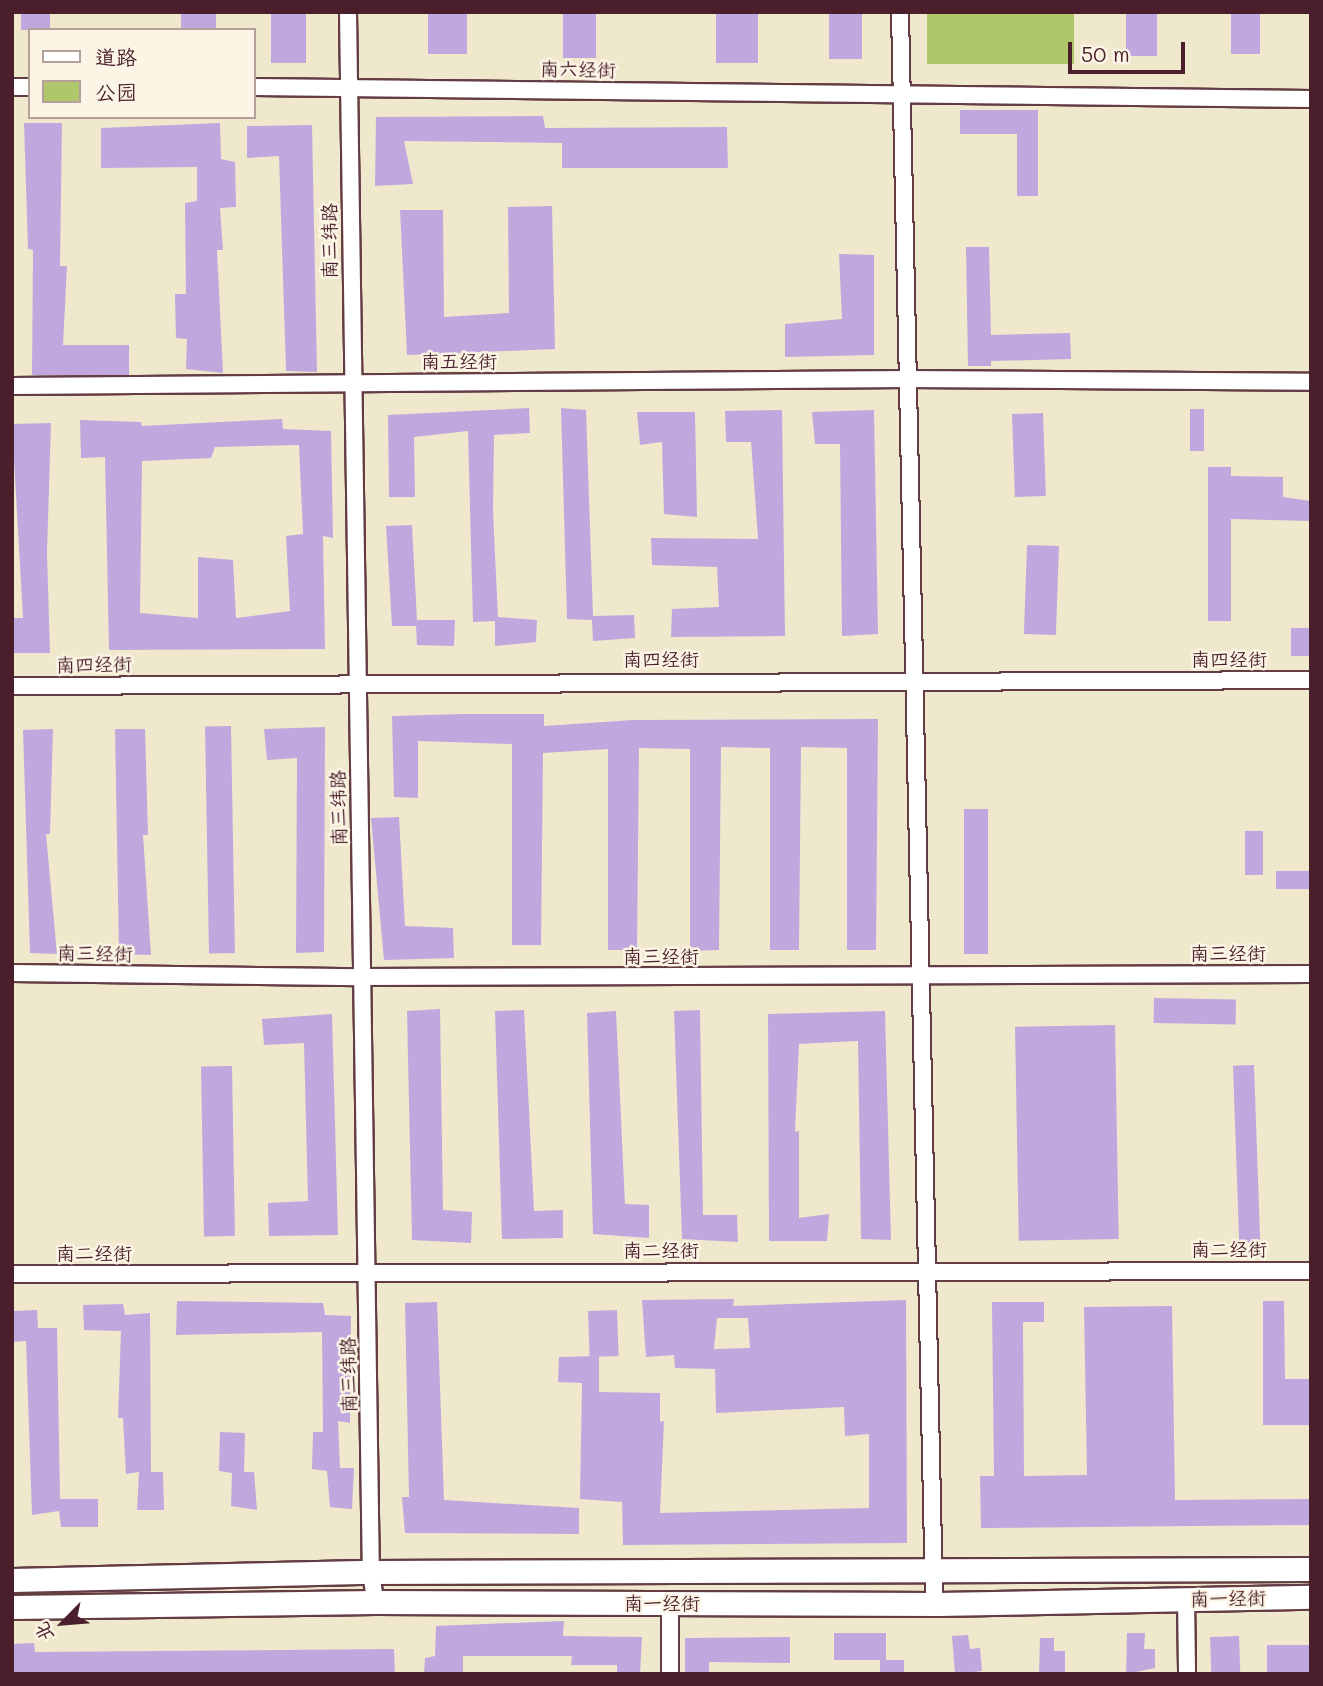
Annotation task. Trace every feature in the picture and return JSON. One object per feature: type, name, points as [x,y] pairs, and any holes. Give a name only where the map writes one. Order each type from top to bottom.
[{"type":"highway","name":"南一经街","points":[[12,1580],[371,1572],[1311,1569]]},
{"type":"highway","name":"南一经街","points":[[12,1607],[375,1602],[670,1603],[1311,1597]]},
{"type":"street","name":"南三纬路","points":[[348,12],[351,383],[371,1572],[375,1602]]},
{"type":"street","points":[[900,12],[925,1269],[936,1571],[934,1595]]},
{"type":"street","name":"南六经街","points":[[256,87],[1311,99]]},
{"type":"street","name":"南五经街","points":[[12,386],[907,379],[1311,382]]},
{"type":"street","name":"南四经街","points":[[12,686],[913,679],[1311,680]]},
{"type":"street","name":"南三经街","points":[[12,973],[362,977],[1311,974]]},
{"type":"street","name":"南二经街","points":[[12,1274],[925,1269],[1311,1271]]},
{"type":"street","points":[[1186,1598],[1187,1674]]},
{"type":"street","points":[[670,1603],[670,1674]]},
{"type":"green space","points":[[927,12],[1074,12],[1074,64],[927,64]]},
{"type":"building","points":[[21,12],[50,12],[50,28],[21,30]]},
{"type":"building","points":[[181,12],[216,12],[216,28],[181,28]]},
{"type":"building","points":[[271,12],[306,12],[306,63],[271,63]]},
{"type":"building","points":[[428,12],[467,12],[467,54],[428,54]]},
{"type":"building","points":[[563,12],[596,12],[596,58],[563,58]]},
{"type":"building","points":[[716,12],[758,12],[758,63],[716,63]]},
{"type":"building","points":[[829,12],[862,12],[862,59],[829,59]]},
{"type":"building","points":[[1126,12],[1157,12],[1157,56],[1126,56]]},
{"type":"building","points":[[1231,12],[1260,12],[1260,54],[1231,54]]},
{"type":"building","points":[[960,110],[1038,110],[1038,196],[1017,196],[1017,134],[960,134]]},
{"type":"building","points":[[543,116],[545,128],[727,127],[728,168],[562,168],[562,143],[404,141],[413,184],[375,186],[376,117]]},
{"type":"building","points":[[24,123],[62,123],[60,266],[67,266],[63,345],[129,345],[129,375],[32,375],[33,250],[28,249]]},
{"type":"building","points":[[220,123],[221,159],[235,162],[236,207],[220,208],[223,250],[217,250],[223,373],[186,369],[187,339],[176,338],[175,294],[186,294],[185,203],[197,201],[197,167],[101,168],[101,128]]},
{"type":"building","points":[[312,125],[317,372],[286,371],[279,156],[247,158],[247,126]]},
{"type":"building","points":[[552,206],[555,349],[407,355],[400,210],[443,210],[444,317],[509,313],[508,207]]},
{"type":"building","points":[[966,247],[989,247],[991,335],[1070,333],[1071,359],[991,361],[991,366],[968,366]]},
{"type":"building","points":[[839,254],[874,255],[874,355],[785,357],[785,324],[842,319]]},
{"type":"building","points":[[529,408],[530,433],[494,435],[493,511],[498,617],[537,620],[536,642],[495,646],[495,621],[473,622],[468,431],[414,437],[415,497],[389,497],[388,415]]},
{"type":"building","points":[[561,408],[586,410],[593,616],[634,615],[635,638],[593,641],[592,620],[567,619]]},
{"type":"building","points":[[1190,409],[1204,409],[1204,451],[1190,451]]},
{"type":"building","points":[[782,410],[785,636],[671,637],[672,609],[719,607],[717,567],[652,565],[651,538],[758,539],[751,442],[726,442],[725,411]]},
{"type":"building","points":[[874,410],[878,634],[842,636],[840,444],[815,444],[812,412]]},
{"type":"building","points":[[637,412],[695,412],[697,517],[664,514],[662,442],[640,445]]},
{"type":"building","points":[[1043,413],[1046,496],[1015,497],[1012,414]]},
{"type":"building","points":[[282,419],[283,429],[331,431],[333,538],[323,536],[325,649],[109,650],[105,457],[81,458],[80,420],[141,422],[142,426]],"holes":[[[299,445],[303,534],[286,536],[290,611],[236,618],[233,560],[198,557],[198,618],[140,613],[142,461],[211,458],[215,447]]]},
{"type":"building","points":[[51,423],[47,553],[50,653],[12,653],[12,618],[23,618],[12,424]]},
{"type":"building","points":[[1208,467],[1231,467],[1231,476],[1283,477],[1283,497],[1311,501],[1311,521],[1231,519],[1231,621],[1208,621]]},
{"type":"building","points":[[412,525],[417,620],[455,620],[454,646],[417,645],[416,626],[392,626],[386,526]]},
{"type":"building","points":[[1027,545],[1059,546],[1056,635],[1024,634]]},
{"type":"building","points":[[1291,628],[1311,628],[1311,656],[1291,656]]},
{"type":"building","points":[[544,714],[544,726],[633,720],[878,719],[876,950],[847,950],[847,748],[801,747],[799,950],[770,950],[770,748],[721,747],[719,950],[690,951],[690,749],[639,748],[637,950],[608,950],[608,749],[543,753],[541,945],[512,945],[512,744],[418,741],[418,798],[394,797],[392,716]]},
{"type":"building","points":[[205,726],[231,726],[235,953],[209,953]]},
{"type":"building","points":[[325,727],[324,952],[296,953],[297,758],[267,760],[264,729]]},
{"type":"building","points":[[53,729],[50,834],[46,834],[57,954],[30,953],[23,730]]},
{"type":"building","points":[[115,729],[145,729],[148,835],[143,835],[151,955],[119,954]]},
{"type":"building","points":[[964,809],[988,809],[988,954],[964,954]]},
{"type":"building","points":[[399,817],[405,926],[453,928],[454,958],[384,960],[371,818]]},
{"type":"building","points":[[1245,831],[1263,831],[1263,875],[1245,875]]},
{"type":"building","points":[[1276,871],[1311,871],[1311,889],[1276,889]]},
{"type":"building","points":[[1154,998],[1236,999],[1236,1024],[1154,1023]]},
{"type":"building","points":[[440,1009],[443,1210],[472,1212],[471,1243],[412,1240],[407,1011]]},
{"type":"building","points":[[524,1010],[534,1211],[563,1210],[563,1238],[502,1239],[495,1011]]},
{"type":"building","points":[[700,1010],[703,1215],[737,1215],[738,1242],[682,1239],[674,1011]]},
{"type":"building","points":[[616,1011],[625,1204],[649,1205],[649,1238],[593,1234],[587,1013]]},
{"type":"building","points":[[885,1011],[891,1240],[861,1239],[858,1041],[799,1044],[795,1132],[799,1131],[799,1218],[829,1214],[827,1241],[769,1241],[768,1014]]},
{"type":"building","points":[[332,1014],[338,1235],[269,1236],[268,1203],[308,1201],[304,1043],[264,1045],[262,1019]]},
{"type":"building","points":[[1115,1025],[1119,1239],[1019,1241],[1015,1027]]},
{"type":"building","points":[[1254,1065],[1260,1242],[1239,1243],[1233,1066]]},
{"type":"building","points":[[232,1066],[235,1236],[204,1237],[201,1067]]},
{"type":"building","points":[[734,1299],[733,1306],[906,1300],[907,1543],[623,1545],[622,1502],[580,1499],[582,1383],[558,1382],[559,1357],[599,1356],[599,1392],[660,1393],[660,1422],[664,1421],[660,1513],[869,1508],[869,1434],[845,1436],[844,1407],[716,1413],[715,1369],[675,1368],[674,1355],[646,1357],[642,1300]],"holes":[[[717,1318],[748,1318],[750,1348],[714,1349]]]},
{"type":"building","points":[[177,1301],[323,1303],[325,1315],[351,1316],[350,1423],[338,1421],[340,1468],[354,1468],[352,1509],[330,1507],[327,1471],[312,1469],[313,1432],[323,1432],[322,1332],[176,1335]]},
{"type":"building","points":[[1263,1301],[1284,1301],[1285,1379],[1311,1379],[1311,1425],[1263,1425]]},
{"type":"building","points":[[437,1302],[444,1500],[579,1508],[579,1534],[405,1533],[402,1497],[409,1497],[405,1303]]},
{"type":"building","points":[[992,1302],[1044,1302],[1044,1322],[1023,1322],[1024,1476],[1087,1475],[1084,1307],[1172,1306],[1175,1500],[1311,1499],[1311,1525],[981,1528],[980,1476],[994,1476]]},
{"type":"building","points":[[123,1304],[125,1315],[150,1313],[151,1472],[163,1472],[164,1510],[137,1510],[139,1472],[126,1474],[123,1418],[118,1418],[121,1331],[84,1330],[83,1305]]},
{"type":"building","points":[[37,1310],[38,1328],[57,1328],[60,1499],[98,1499],[98,1527],[61,1527],[59,1511],[32,1515],[26,1341],[12,1342],[12,1311]]},
{"type":"building","points":[[617,1310],[619,1356],[590,1357],[588,1311]]},
{"type":"building","points":[[220,1432],[245,1433],[244,1472],[254,1472],[257,1510],[231,1506],[232,1473],[219,1471]]},
{"type":"building","points":[[564,1621],[563,1636],[642,1637],[640,1674],[617,1674],[617,1665],[571,1665],[572,1656],[463,1656],[463,1674],[424,1674],[425,1658],[435,1656],[436,1626]]},
{"type":"building","points":[[834,1633],[886,1633],[886,1660],[834,1660]]},
{"type":"building","points":[[1127,1633],[1145,1633],[1144,1649],[1155,1649],[1155,1668],[1126,1674]]},
{"type":"building","points":[[968,1635],[970,1649],[980,1648],[982,1671],[955,1674],[952,1636]]},
{"type":"building","points":[[1239,1636],[1240,1674],[1211,1674],[1210,1637]]},
{"type":"building","points":[[790,1637],[790,1663],[709,1662],[709,1674],[685,1674],[685,1638]]},
{"type":"building","points":[[1040,1638],[1054,1638],[1054,1651],[1065,1651],[1065,1672],[1039,1674]]},
{"type":"building","points":[[34,1643],[35,1652],[394,1649],[395,1674],[12,1674],[12,1644]]},
{"type":"building","points":[[1267,1645],[1311,1645],[1311,1674],[1267,1674]]},
{"type":"building","points":[[880,1660],[904,1660],[904,1674],[880,1674]]}]
